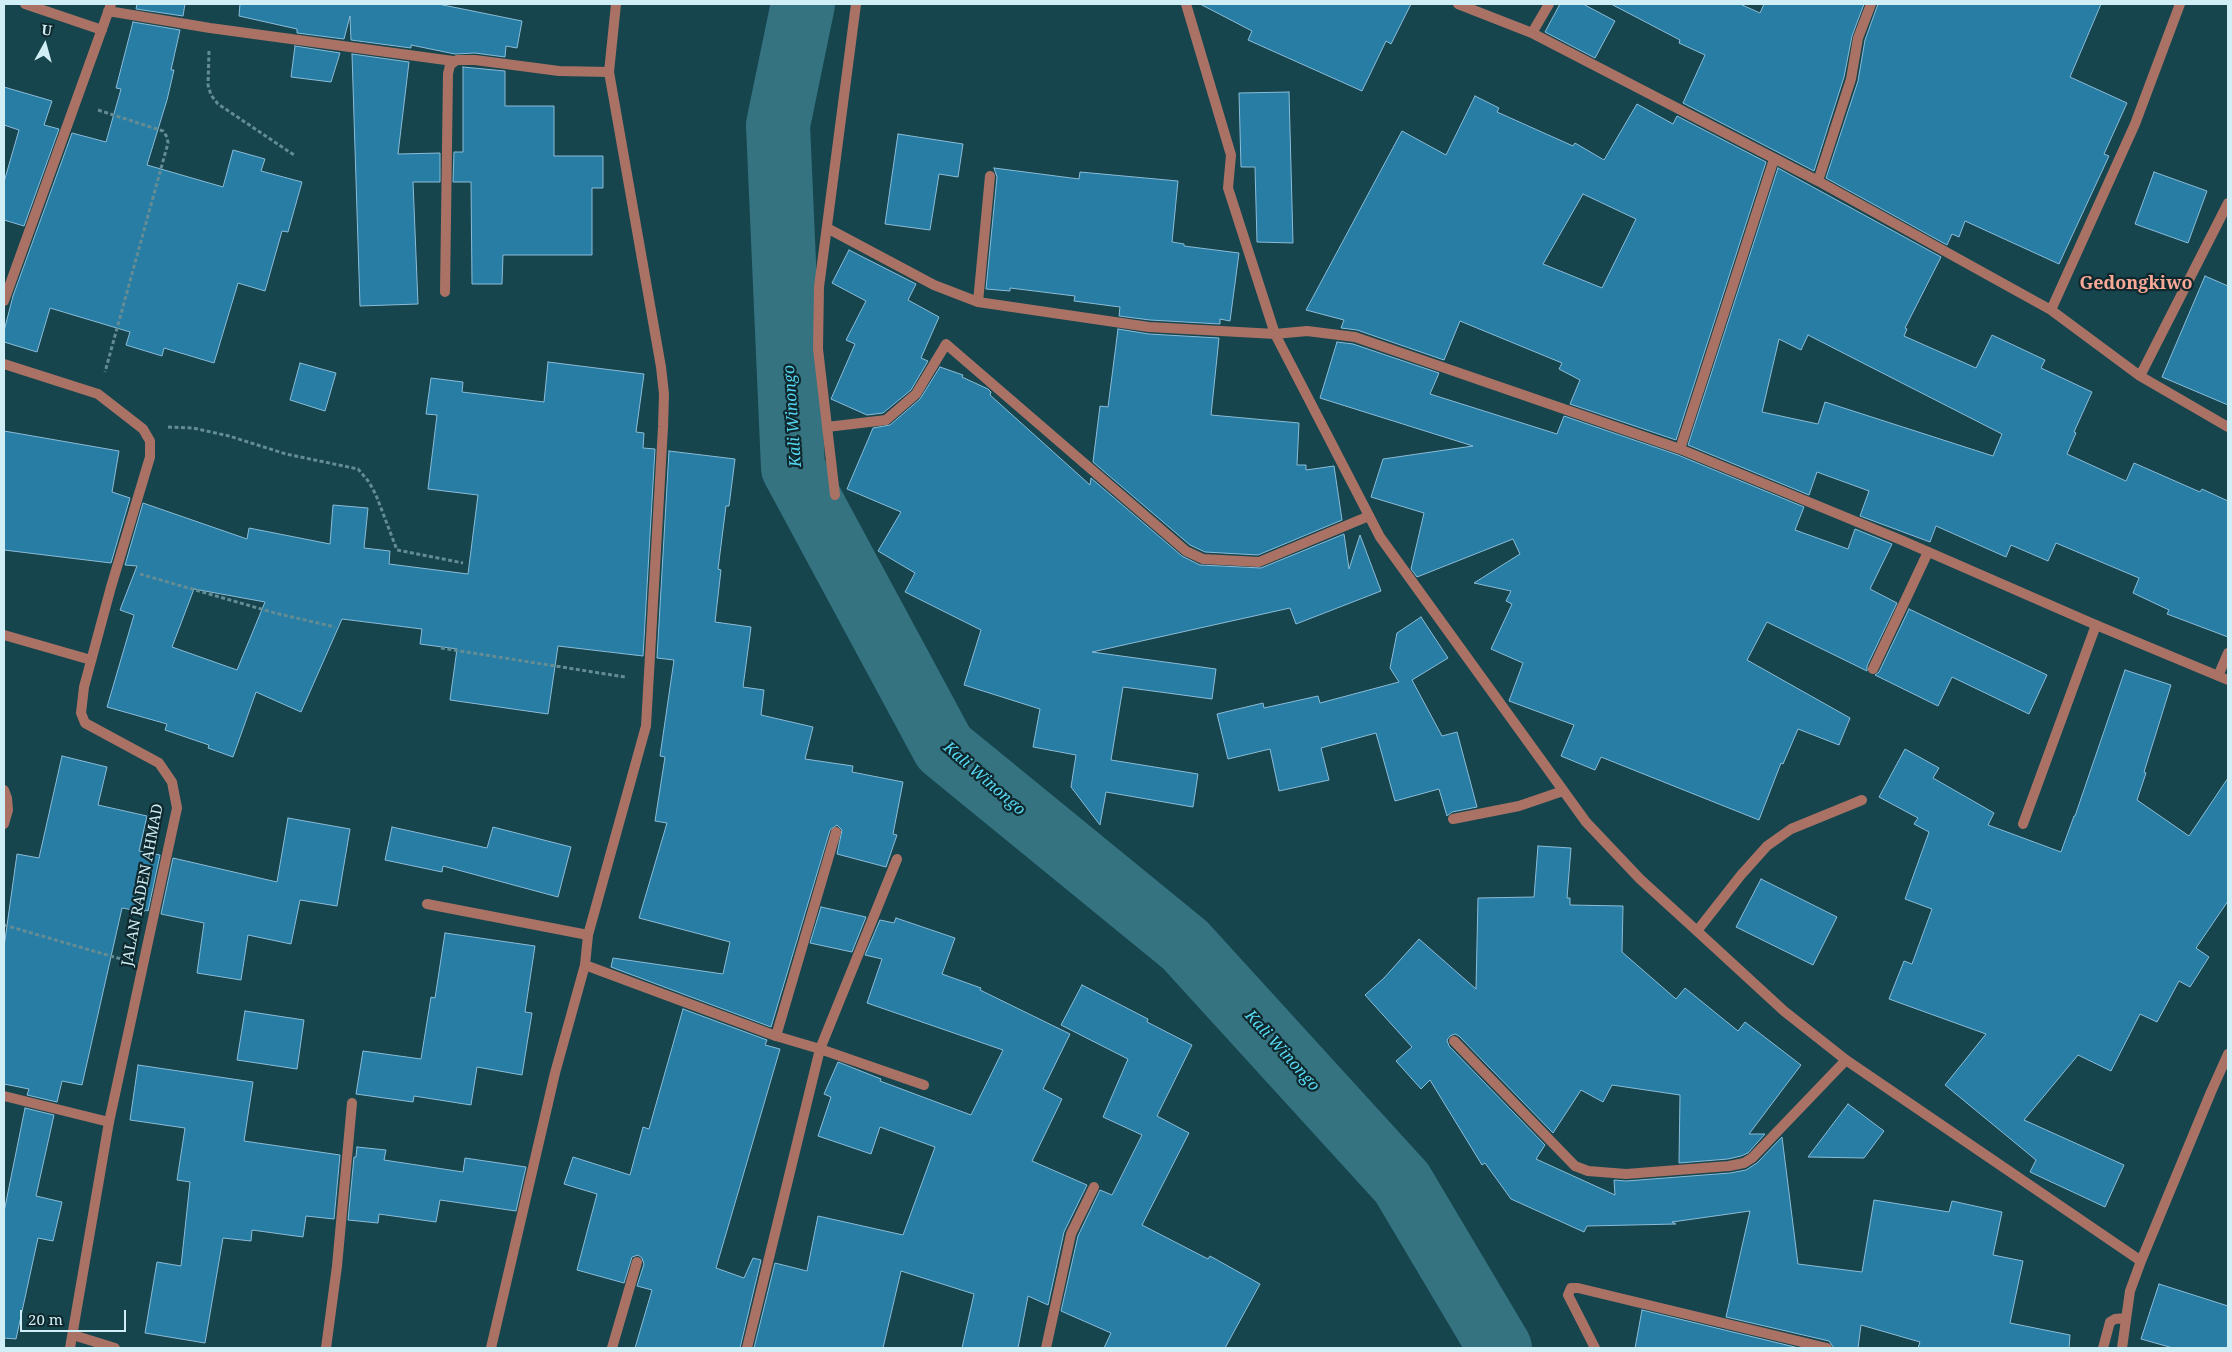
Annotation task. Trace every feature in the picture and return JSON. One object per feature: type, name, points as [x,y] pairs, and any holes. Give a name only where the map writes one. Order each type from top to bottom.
[{"type":"street","points":[[25,4],[102,30]]},
{"type":"street","points":[[491,1348],[555,1073],[584,965],[588,935],[646,726],[664,394],[609,72],[616,4]]},
{"type":"street","points":[[835,495],[818,349],[819,287],[856,4]]},
{"type":"street","points":[[1186,4],[1231,155],[1228,188],[1280,334],[1369,516],[1386,545],[1586,822],[1611,849],[1696,931],[1784,1010],[1846,1060],[2141,1261]]},
{"type":"street","points":[[1458,4],[1532,33],[1818,181],[2051,310],[2140,376],[2228,426]]},
{"type":"street","points":[[1532,33],[1549,4]]},
{"type":"street","points":[[1818,181],[1851,79],[1858,38],[1871,4]]},
{"type":"street","points":[[2051,310],[2135,124],[2180,4]]},
{"type":"street","points":[[4,301],[109,8],[210,28],[453,61],[475,60],[559,71],[609,72]]},
{"type":"street","points":[[445,292],[448,74],[453,61]]},
{"type":"street","points":[[1680,449],[1774,159]]},
{"type":"street","points":[[978,302],[990,176]]},
{"type":"street","points":[[2140,376],[2225,218],[2228,203]]},
{"type":"street","points":[[826,228],[934,285],[978,302],[1149,327],[1280,334],[1307,331],[1355,336],[1680,449],[2223,678],[2228,653]]},
{"type":"street","points":[[827,426],[886,420],[916,394],[946,344],[1186,551],[1202,559],[1259,562],[1369,516]]},
{"type":"street","points":[[4,364],[98,394],[143,429]]},
{"type":"street","name":"JALAN RADEN AHMAD","points":[[70,1348],[109,1122],[177,808],[175,794],[166,772],[159,764],[85,723],[80,713],[91,660],[150,457],[150,441],[143,429]]},
{"type":"street","points":[[1873,669],[1928,552]]},
{"type":"street","points":[[2023,824],[2096,625]]},
{"type":"street","points":[[4,635],[91,660]]},
{"type":"street","points":[[4,790],[8,810],[4,824]]},
{"type":"street","points":[[1453,819],[1519,806],[1564,790]]},
{"type":"street","points":[[1696,931],[1767,846],[1791,829],[1862,800]]},
{"type":"street","points":[[776,1036],[836,832]]},
{"type":"street","points":[[747,1348],[820,1049],[897,859]]},
{"type":"street","points":[[428,904],[588,935]]},
{"type":"street","points":[[584,965],[776,1036],[924,1085]]},
{"type":"street","points":[[1454,1041],[1575,1166],[1588,1171],[1626,1174],[1729,1166],[1744,1163],[1752,1158],[1846,1060]]},
{"type":"street","points":[[2122,1348],[2130,1291],[2210,1092],[2228,1054]]},
{"type":"street","points":[[4,1096],[109,1122]]},
{"type":"street","points":[[326,1348],[338,1266],[352,1103]]},
{"type":"street","points":[[1046,1348],[1071,1234],[1094,1188]]},
{"type":"street","points":[[612,1348],[637,1262]]},
{"type":"street","points":[[1595,1348],[1568,1295],[1571,1288],[1578,1288],[1827,1348]]},
{"type":"street","points":[[2103,1348],[2110,1322],[2115,1319],[2125,1318]]},
{"type":"street","points":[[73,1335],[116,1348]]},
{"type":"path","points":[[210,28],[208,85],[211,95],[218,104],[294,155]]},
{"type":"path","points":[[76,103],[163,131],[168,143],[98,394]]},
{"type":"path","points":[[143,429],[169,426],[193,428],[229,436],[286,454],[358,469],[373,488],[397,550],[464,563]]},
{"type":"path","points":[[117,567],[275,613],[335,627]]},
{"type":"path","points":[[441,648],[649,681]]},
{"type":"path","points":[[4,925],[143,965]]},
{"type":"building","points":[[137,4],[185,4],[183,16],[136,9]]},
{"type":"building","points":[[240,4],[438,4],[522,21],[517,48],[506,46],[505,57],[475,53],[455,54],[411,45],[411,48],[351,40],[350,16],[344,39],[297,33],[297,29],[239,16]]},
{"type":"building","points":[[1200,4],[1411,4],[1391,44],[1386,41],[1362,91],[1248,40],[1252,31]]},
{"type":"building","points":[[1560,4],[1583,4],[1615,21],[1595,58],[1545,32]]},
{"type":"building","points":[[1611,4],[1740,4],[1760,13],[1764,4],[1864,4],[1852,36],[1844,77],[1814,171],[1683,103],[1705,55],[1679,43],[1680,40]]},
{"type":"building","points":[[1878,4],[2101,4],[2070,77],[2127,103],[2104,154],[2109,156],[2059,264],[1965,221],[1959,237],[1952,234],[1947,245],[1826,178],[1858,81],[1865,40]]},
{"type":"building","points":[[133,22],[180,30],[171,70],[174,70],[167,100],[147,165],[223,187],[233,150],[265,159],[261,171],[302,182],[288,232],[282,231],[265,291],[238,283],[214,363],[164,348],[162,356],[126,345],[130,332],[50,308],[37,352],[4,342],[4,331],[13,296],[72,133],[106,142],[121,89],[116,88]]},
{"type":"building","points":[[295,46],[340,53],[331,82],[291,77]]},
{"type":"building","points":[[352,54],[409,62],[398,154],[440,153],[440,182],[413,182],[418,304],[360,306]]},
{"type":"building","points":[[463,67],[505,71],[505,106],[554,106],[554,156],[603,156],[603,188],[592,188],[592,255],[503,255],[502,284],[472,284],[471,182],[453,182],[454,152],[463,152]]},
{"type":"building","points":[[4,87],[52,101],[44,125],[59,129],[24,226],[4,220],[4,182],[19,130],[4,125]]},
{"type":"building","points":[[1289,92],[1293,243],[1257,242],[1255,167],[1241,167],[1239,93]]},
{"type":"building","points":[[1475,96],[1499,108],[1497,112],[1573,146],[1575,143],[1604,160],[1637,104],[1673,124],[1677,116],[1766,162],[1676,440],[1570,404],[1580,380],[1559,369],[1562,363],[1460,321],[1444,360],[1357,330],[1341,328],[1344,320],[1306,310],[1402,131],[1446,155]],"holes":[[[1583,194],[1636,219],[1602,288],[1543,264]]]},
{"type":"building","points":[[898,134],[963,144],[958,177],[939,174],[930,230],[885,224]]},
{"type":"building","points":[[994,168],[1079,179],[1080,172],[1178,181],[1172,242],[1184,244],[1184,246],[1239,253],[1230,321],[1220,319],[1220,324],[1150,320],[1119,316],[1120,307],[1074,301],[1075,296],[1010,288],[1010,291],[986,289],[997,177]]},
{"type":"building","points":[[1778,168],[1941,257],[1905,328],[1907,329],[1904,336],[1976,368],[1992,335],[2045,360],[2041,368],[2092,392],[2074,432],[2076,433],[2067,454],[2126,481],[2134,463],[2200,492],[2202,489],[2228,501],[2228,637],[2167,614],[2169,610],[2133,593],[2139,578],[2056,543],[2048,561],[2011,545],[2006,557],[1936,526],[1930,542],[1860,516],[1869,491],[1817,472],[1809,495],[1688,445]],"holes":[[[1808,335],[2002,434],[1993,456],[1825,402],[1818,424],[1762,412],[1779,339],[1801,350]]]},
{"type":"building","points":[[2154,172],[2207,191],[2188,243],[2135,224]]},
{"type":"building","points":[[849,250],[916,284],[908,300],[939,317],[921,358],[928,361],[911,390],[883,413],[867,415],[831,399],[855,344],[846,340],[866,301],[832,283]]},
{"type":"building","points":[[2205,276],[2228,286],[2228,405],[2162,377]]},
{"type":"building","points":[[1118,329],[1149,334],[1219,338],[1211,415],[1299,423],[1297,465],[1306,465],[1306,470],[1334,466],[1342,520],[1258,555],[1205,552],[1190,545],[1093,462],[1100,406],[1108,407]]},
{"type":"building","points":[[1337,342],[1353,344],[1439,373],[1430,394],[1557,434],[1564,416],[1678,455],[1804,507],[1795,530],[1848,549],[1855,529],[1892,544],[1870,589],[1897,603],[1867,666],[1867,671],[1767,622],[1747,660],[1850,718],[1839,745],[1798,729],[1783,764],[1781,763],[1759,820],[1601,757],[1595,770],[1561,756],[1574,725],[1509,701],[1523,663],[1491,649],[1512,604],[1506,601],[1511,591],[1474,583],[1520,554],[1513,539],[1417,577],[1411,569],[1424,513],[1371,497],[1383,459],[1473,446],[1320,398]]},
{"type":"building","points":[[548,362],[644,374],[636,432],[644,433],[643,448],[655,449],[643,656],[558,646],[548,714],[450,700],[457,649],[420,644],[422,629],[342,619],[301,712],[256,692],[233,757],[208,748],[209,745],[165,730],[167,724],[107,707],[134,615],[120,610],[137,566],[125,565],[143,503],[247,539],[249,528],[330,544],[333,505],[368,508],[364,548],[390,551],[389,564],[468,574],[478,495],[428,489],[437,415],[426,414],[431,378],[463,382],[462,392],[544,402]],"holes":[[[194,589],[265,602],[237,670],[172,647]]]},
{"type":"building","points":[[300,363],[336,373],[325,411],[290,400]]},
{"type":"building","points":[[940,367],[963,375],[962,377],[988,389],[991,392],[990,395],[1090,485],[1091,478],[1182,556],[1200,565],[1261,568],[1344,534],[1349,569],[1360,535],[1381,591],[1296,624],[1290,608],[1092,652],[1216,669],[1212,699],[1123,687],[1111,760],[1198,774],[1193,807],[1106,792],[1100,825],[1071,787],[1076,755],[1033,747],[1040,709],[964,685],[981,630],[905,592],[915,573],[878,551],[901,512],[847,489],[873,428],[890,425],[920,399]]},
{"type":"building","points":[[4,431],[119,451],[112,492],[130,498],[111,563],[4,550]]},
{"type":"building","points":[[669,451],[735,459],[729,506],[726,506],[718,569],[721,570],[715,622],[751,627],[743,687],[764,690],[761,715],[813,727],[805,759],[853,766],[852,772],[903,782],[893,834],[897,835],[886,867],[837,854],[842,830],[837,825],[830,830],[771,1027],[611,967],[613,958],[723,974],[730,942],[639,918],[667,823],[655,821],[665,757],[660,756],[674,660],[657,658]]},
{"type":"building","points":[[1909,609],[2047,675],[2029,714],[1952,677],[1938,706],[1875,675],[1879,672]]},
{"type":"building","points":[[1421,617],[1448,658],[1412,680],[1442,736],[1457,732],[1477,807],[1452,812],[1447,816],[1439,789],[1395,801],[1376,733],[1321,748],[1329,780],[1279,791],[1270,749],[1228,759],[1217,714],[1263,703],[1264,708],[1318,696],[1320,703],[1399,682],[1390,668],[1397,633]]},
{"type":"building","points":[[2125,670],[2171,685],[2137,800],[2189,836],[2228,778],[2228,901],[2196,948],[2209,957],[2190,987],[2179,981],[2157,1022],[2140,1014],[2111,1071],[2078,1055],[2024,1120],[2124,1165],[2105,1207],[2030,1172],[2036,1160],[1945,1085],[1986,1034],[1889,999],[1904,961],[1912,964],[1932,909],[1905,899],[1929,832],[1914,824],[1918,818],[1879,797],[1905,749],[1939,768],[1933,778],[1994,813],[1988,825],[2061,852]]},
{"type":"building","points":[[62,756],[107,767],[98,805],[147,816],[139,851],[160,855],[148,911],[122,908],[82,1085],[62,1081],[57,1102],[27,1095],[29,1089],[4,1084],[4,947],[17,854],[39,858]]},
{"type":"building","points":[[288,818],[350,829],[337,906],[300,900],[291,944],[248,935],[241,980],[197,973],[204,923],[161,914],[173,858],[277,882]]},
{"type":"building","points":[[392,827],[487,848],[493,827],[571,847],[558,897],[443,866],[442,872],[385,860]]},
{"type":"building","points":[[1538,846],[1571,848],[1567,898],[1570,898],[1570,905],[1623,906],[1622,952],[1676,999],[1685,988],[1738,1031],[1745,1022],[1801,1065],[1749,1134],[1765,1134],[1748,1153],[1728,1159],[1679,1163],[1680,1095],[1612,1085],[1603,1102],[1581,1090],[1553,1133],[1459,1036],[1455,1034],[1450,1036],[1447,1040],[1449,1046],[1545,1145],[1536,1159],[1615,1195],[1614,1180],[1626,1181],[1730,1173],[1746,1170],[1757,1163],[1782,1137],[1798,1264],[1862,1272],[1874,1200],[1949,1212],[1952,1201],[2002,1212],[1993,1255],[2023,1261],[2010,1323],[2070,1335],[2069,1348],[1918,1348],[1920,1342],[1861,1325],[1858,1348],[1834,1348],[1829,1341],[1726,1317],[1750,1211],[1672,1222],[1676,1224],[1587,1226],[1584,1232],[1511,1199],[1485,1163],[1482,1165],[1430,1080],[1421,1089],[1396,1061],[1412,1047],[1365,995],[1384,978],[1419,939],[1476,989],[1478,898],[1534,897]]},
{"type":"building","points":[[1761,879],[1837,917],[1813,965],[1736,927]]},
{"type":"building","points":[[821,907],[866,917],[852,952],[810,943]]},
{"type":"building","points":[[896,918],[955,938],[942,974],[981,988],[980,990],[1070,1034],[1043,1089],[1062,1099],[1032,1161],[1087,1185],[1064,1232],[1048,1305],[1028,1296],[1018,1348],[962,1348],[974,1294],[901,1271],[883,1348],[754,1348],[775,1263],[807,1271],[818,1216],[903,1235],[935,1147],[880,1127],[871,1154],[818,1136],[831,1097],[824,1094],[838,1062],[881,1079],[880,1081],[971,1115],[1003,1050],[867,1003],[882,959],[865,955],[880,920],[894,923]]},
{"type":"building","points":[[445,933],[535,946],[525,1012],[532,1013],[522,1075],[477,1067],[471,1105],[414,1096],[413,1102],[356,1094],[363,1051],[421,1059],[431,997],[435,998]]},
{"type":"building","points":[[1082,985],[1148,1019],[1147,1022],[1192,1045],[1157,1116],[1189,1133],[1142,1225],[1208,1259],[1210,1256],[1260,1284],[1225,1348],[1104,1348],[1111,1333],[1061,1311],[1078,1236],[1100,1190],[1112,1195],[1142,1135],[1103,1117],[1128,1059],[1061,1025]]},
{"type":"building","points":[[683,1009],[767,1040],[765,1045],[780,1049],[716,1268],[744,1278],[753,1258],[761,1260],[740,1348],[635,1348],[652,1290],[637,1286],[644,1264],[642,1258],[638,1255],[632,1257],[624,1283],[577,1270],[597,1194],[564,1184],[573,1157],[630,1175],[643,1127],[649,1129]]},
{"type":"building","points":[[245,1011],[304,1020],[297,1069],[237,1060]]},
{"type":"building","points":[[138,1065],[253,1082],[244,1141],[340,1155],[334,1219],[306,1216],[303,1237],[252,1230],[251,1241],[223,1238],[205,1343],[145,1333],[157,1262],[181,1266],[190,1182],[177,1180],[185,1128],[130,1120]]},
{"type":"building","points":[[1848,1104],[1884,1131],[1864,1158],[1808,1157]]},
{"type":"building","points":[[25,1108],[54,1115],[36,1196],[62,1202],[53,1241],[38,1238],[16,1339],[4,1338],[4,1212]]},
{"type":"building","points":[[357,1147],[386,1150],[384,1160],[463,1172],[465,1158],[526,1167],[516,1211],[440,1200],[436,1222],[379,1214],[378,1223],[348,1220],[354,1157],[356,1157]]},
{"type":"building","points":[[2159,1284],[2228,1306],[2228,1348],[2173,1348],[2141,1339]]},
{"type":"building","points":[[1642,1310],[1799,1348],[1635,1348]]},
{"type":"waterway","name":"Kali Winongo","points":[[803,4],[778,125],[793,468],[944,748],[1185,945],[1402,1183],[1500,1348]]},
{"type":"district","name":"Gedongkiwo","points":[[2136,284]]}]
